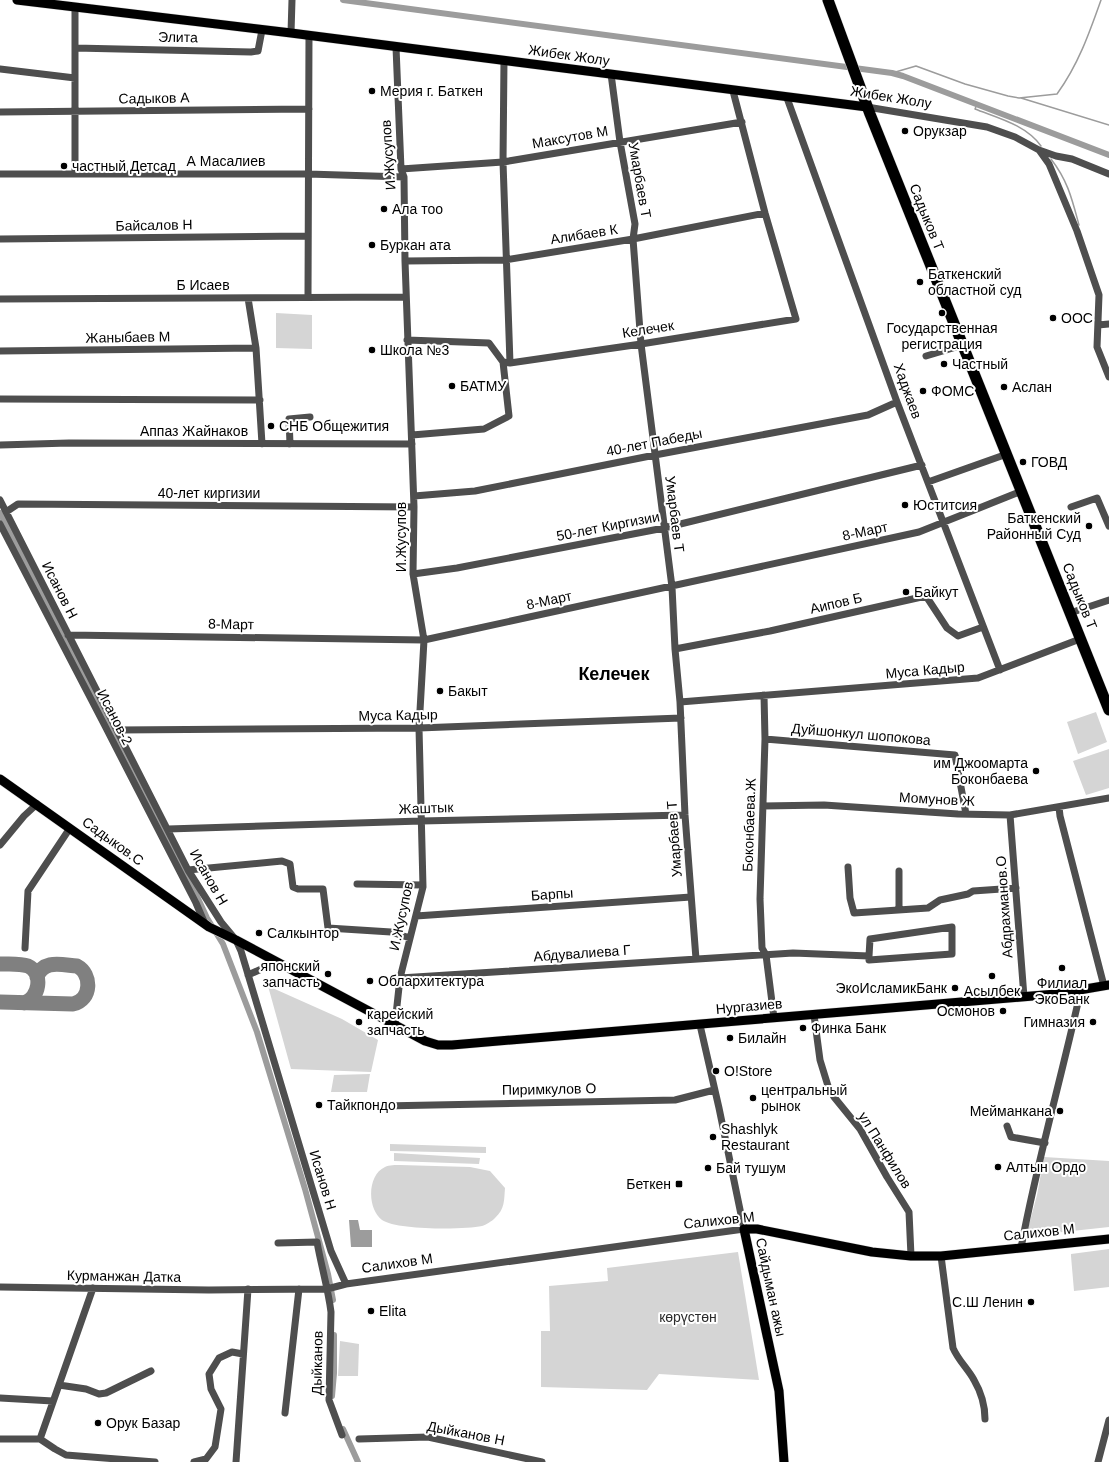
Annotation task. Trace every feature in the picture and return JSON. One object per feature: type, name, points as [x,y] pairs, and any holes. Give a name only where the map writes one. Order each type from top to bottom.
[{"type":"highway","name":"Садыков Т","points":[[828,0],[868,111],[1109,710]]},
{"type":"main road","name":"Жибек Жолу","points":[[17,0],[504,60],[788,98],[868,111]]},
{"type":"main road","name":"Садыков.С","points":[[0,779],[207,926],[233,939]]},
{"type":"main road","points":[[233,939],[395,1024]]},
{"type":"main road","name":"Нургазиев","points":[[395,1024],[425,1041],[452,1045],[1024,997],[1056,994],[1106,986]]},
{"type":"main road","name":"Салихов М","points":[[744,1229],[758,1229],[872,1252],[911,1256],[941,1256],[1109,1239]]},
{"type":"main road","name":"Сайдыман ажы","points":[[744,1229],[779,1391],[784,1462]]},
{"type":"street","points":[[291,33],[292,0]]},
{"type":"street","points":[[75,7],[75,173]]},
{"type":"street","name":"Элита","points":[[75,48],[251,52],[258,51],[262,30]]},
{"type":"street","points":[[308,298],[309,36]]},
{"type":"street","name":"И.Жусупов","points":[[395,1024],[400,978],[423,885],[419,728],[424,640],[413,574],[414,496],[406,297],[404,177],[401,169],[396,47]]},
{"type":"street","points":[[412,435],[484,429],[509,416],[503,162],[504,60]]},
{"type":"street","points":[[0,69],[75,78]]},
{"type":"street","name":"Умарбаев Т","points":[[611,74],[620,142],[635,224],[633,239],[641,344],[672,587],[675,649],[680,702],[685,814],[696,959]]},
{"type":"street","points":[[733,91],[765,213]]},
{"type":"street","name":"Хаджаев","points":[[788,98],[898,402],[1000,670]]},
{"type":"street","name":"Садыков А","points":[[0,112],[309,109]]},
{"type":"street","name":"Жибек Жолу","points":[[868,111],[987,126],[1016,137],[1039,150],[1056,156],[1072,159],[1109,174]]},
{"type":"street","name":"Максутов М","points":[[401,169],[503,162],[742,122]]},
{"type":"street","points":[[1039,150],[1049,164],[1077,231],[1099,295],[1097,347],[1109,377]]},
{"type":"street","name":"А Масалиев","points":[[0,174],[308,174],[404,177]]},
{"type":"street","name":"Алибаев К","points":[[405,261],[506,260],[633,239],[765,213]]},
{"type":"street","name":"Келечек","points":[[507,362],[641,344],[796,319],[765,213]]},
{"type":"street","name":"Байсалов Н","points":[[0,239],[308,236]]},
{"type":"street","name":"Б Исаев","points":[[0,299],[406,297]]},
{"type":"street","points":[[248,298],[256,348],[262,444]]},
{"type":"street","points":[[1098,325],[1109,324]]},
{"type":"street","points":[[408,340],[489,343],[507,362]]},
{"type":"street","points":[[926,356],[962,345]]},
{"type":"street","name":"Жаныбаев М","points":[[0,351],[256,348]]},
{"type":"street","points":[[0,399],[260,400]]},
{"type":"street","name":"40-лет Пабеды","points":[[414,496],[475,491],[868,415],[898,402]]},
{"type":"street","points":[[290,444],[290,419],[310,417]]},
{"type":"street","name":"Аппаз Жайнаков","points":[[0,445],[69,443],[412,444]]},
{"type":"street","points":[[928,482],[1007,454]]},
{"type":"street","name":"50-лет Киргизии","points":[[413,574],[457,568],[664,528],[922,465]]},
{"type":"street","name":"8-Март","points":[[68,635],[424,640],[919,532],[1022,491]]},
{"type":"street","points":[[1071,507],[1097,498],[1109,526]]},
{"type":"street","name":"Исанов Н","points":[[0,500],[188,870],[241,951],[331,1251],[346,1284]]},
{"type":"street","name":"40-лет киргизии","points":[[6,512],[18,504],[414,507]]},
{"type":"street","name":"Исанов-2","points":[[0,524],[207,926]]},
{"type":"street","name":"Аипов Б","points":[[675,649],[770,631],[926,596],[947,628],[958,636],[984,627]]},
{"type":"street","points":[[1070,613],[1109,600]]},
{"type":"street","name":"Муса Кадыр","points":[[680,702],[978,678],[1080,639]]},
{"type":"street","name":"Боконбаева.Ж","points":[[764,695],[765,739],[760,899],[762,948],[766,955],[774,1018]]},
{"type":"street","name":"Муса Кадыр","points":[[117,730],[419,728],[680,718]]},
{"type":"street","name":"Дуйшонкул шопокова","points":[[765,739],[955,755],[966,814]]},
{"type":"street","name":"Момунов Ж","points":[[763,806],[824,805],[966,814],[1010,815],[1109,798]]},
{"type":"street","points":[[0,845],[24,816],[37,804]]},
{"type":"street","points":[[1059,806],[1075,879],[1106,986]]},
{"type":"street","name":"Жаштык","points":[[168,829],[685,814]]},
{"type":"street","name":"Абдрахманов.О","points":[[1010,815],[1024,997]]},
{"type":"street","points":[[25,948],[28,891],[70,828]]},
{"type":"street","points":[[188,870],[282,861],[290,864],[293,887],[298,889],[323,889],[328,928],[391,932],[410,938]]},
{"type":"street","points":[[848,868],[850,898],[854,913],[928,908],[940,900],[968,894],[973,891],[1016,888]]},
{"type":"street","points":[[899,871],[899,910]]},
{"type":"street","points":[[357,884],[423,885]]},
{"type":"street","name":"Барпы","points":[[416,916],[691,897]]},
{"type":"street","name":"Абдувалиева Г","points":[[952,927],[952,954],[869,960],[868,956],[870,939],[952,927]]},
{"type":"street","name":"Абдувалиева Г","points":[[400,978],[799,953],[868,956]]},
{"type":"street","points":[[248,975],[277,962]]},
{"type":"street","points":[[1021,1248],[1041,1153],[1045,1143],[1081,989]]},
{"type":"street","name":"ул Панфилов","points":[[814,1015],[820,1060],[828,1086],[834,1097],[860,1129],[909,1212],[911,1256]]},
{"type":"street","name":"Сайдыман ажы","points":[[700,1025],[744,1229]]},
{"type":"street","name":"Пиримкулов О","points":[[382,1106],[675,1100],[714,1090]]},
{"type":"street","points":[[1007,1126],[1011,1137],[1045,1143]]},
{"type":"street","name":"Салихов М","points":[[328,1288],[346,1284],[744,1229]]},
{"type":"street","name":"Дыйканов","points":[[278,1243],[317,1242],[330,1297],[329,1400],[342,1435]]},
{"type":"street","points":[[941,1256],[953,1348],[974,1379],[981,1393],[985,1408],[985,1419]]},
{"type":"street","name":"Курманжан Датка","points":[[0,1288],[328,1288]]},
{"type":"street","points":[[40,1440],[93,1288]]},
{"type":"street","points":[[236,1462],[248,1289]]},
{"type":"street","points":[[285,1413],[299,1289]]},
{"type":"street","points":[[194,1462],[206,1459],[215,1447],[221,1409],[211,1388],[209,1374],[219,1358],[232,1352],[243,1354]]},
{"type":"street","points":[[59,1385],[86,1389],[99,1394],[106,1393],[151,1371]]},
{"type":"street","points":[[0,1398],[53,1401]]},
{"type":"street","points":[[1098,1462],[1109,1420]]},
{"type":"street","name":"Дыйканов Н","points":[[359,1439],[428,1437],[542,1462]]},
{"type":"street","points":[[0,1439],[40,1440],[66,1455],[155,1462]]},
{"type":"green space","points":[[276,313],[312,315],[312,349],[276,348]]},
{"type":"green space","points":[[1096,712],[1107,742],[1078,754],[1067,722]]},
{"type":"green space","points":[[1109,749],[1109,788],[1086,795],[1073,761]]},
{"type":"green space","points":[[268,986],[342,1019],[378,1040],[371,1072],[291,1069]]},
{"type":"green space","points":[[370,1074],[367,1092],[331,1092],[334,1075]]},
{"type":"green space","points":[[390,1144],[486,1147],[486,1153],[390,1151]]},
{"type":"green space","points":[[394,1153],[480,1158],[479,1164],[394,1161]]},
{"type":"green space","points":[[1044,1157],[1109,1161],[1109,1227],[1026,1236],[1037,1195]]},
{"type":"green space","points":[[390,1165],[470,1167],[490,1171],[505,1188],[501,1211],[491,1222],[484,1225],[461,1228],[401,1226],[382,1220],[377,1215],[372,1201],[372,1184],[379,1171]]},
{"type":"green space","points":[[1109,1249],[1109,1287],[1074,1291],[1071,1254]]},
{"type":"green space","name":"көрүстөн","points":[[738,1252],[759,1380],[659,1374],[647,1390],[541,1387],[541,1331],[550,1331],[549,1286],[608,1281],[607,1268]]},
{"type":"green space","points":[[340,1341],[359,1344],[358,1376],[338,1376]]},
{"type":"shaded area","points":[[349,1220],[358,1220],[360,1230],[372,1230],[372,1247],[351,1247]]},
{"type":"waterway","points":[[343,0],[892,73],[1109,155]]},
{"type":"waterway","points":[[892,73],[916,66],[965,84],[1008,96],[1019,98],[1057,94],[1077,60],[1101,0]]},
{"type":"waterway","points":[[1021,98],[1109,125]]},
{"type":"waterway","points":[[977,104],[975,109],[1020,127],[1041,146]]},
{"type":"waterway","points":[[1051,159],[1062,175],[1072,198],[1079,225]]},
{"type":"waterway","points":[[0,513],[189,879],[207,918],[223,944],[257,1032],[305,1189],[328,1274],[333,1300]]},
{"type":"waterway","points":[[332,1396],[334,1373],[334,1335]]},
{"type":"waterway","points":[[343,1429],[358,1462]]},
{"type":"taxiway","points":[[0,964],[25,965],[33,969],[38,980],[38,986],[33,997],[24,1003]]},
{"type":"taxiway","points":[[0,1002],[73,1004],[84,998],[87,992],[87,980],[82,970],[77,966],[59,964],[48,965],[40,971],[37,977]]},
{"type":"place","name":"Мерия г. Бaткен","points":[[372,91]]},
{"type":"place","name":"Орукзар","points":[[905,131]]},
{"type":"place","name":"частный Детсад","points":[[64,166]]},
{"type":"place","name":"Ала тоо","points":[[384,209]]},
{"type":"place","name":"Буркан ата","points":[[372,245]]},
{"type":"place","name":"Баткенский областной суд","points":[[920,282]]},
{"type":"place","name":"Государственная регистрация","points":[[942,313]]},
{"type":"place","name":"ООС","points":[[1053,318]]},
{"type":"place","name":"Школа №3","points":[[372,350]]},
{"type":"place","name":"Частный","points":[[944,364]]},
{"type":"place","name":"БАТМУ","points":[[452,386]]},
{"type":"place","name":"Аслан","points":[[1004,387]]},
{"type":"place","name":"ФОМС","points":[[923,391]]},
{"type":"place","name":"СНБ Общежития","points":[[271,426]]},
{"type":"place","name":"ГОВД","points":[[1023,462]]},
{"type":"place","name":"Юститсия","points":[[905,505]]},
{"type":"place","name":"Баткенский Районный Суд","points":[[1089,526]]},
{"type":"place","name":"Байкут","points":[[906,592]]},
{"type":"place","name":"Бакыт","points":[[440,691]]},
{"type":"place","name":"им Джоомарта Боконбаева","points":[[1036,771]]},
{"type":"place","name":"Салкынтор","points":[[259,933]]},
{"type":"place","name":"Филиал ЭкоБанк","points":[[1062,968]]},
{"type":"place","name":"японский запчасть","points":[[328,974]]},
{"type":"place","name":"Асылбек","points":[[992,976]]},
{"type":"place","name":"Облархитектура","points":[[370,981]]},
{"type":"place","name":"ЭкоИсламикБанк","points":[[955,988]]},
{"type":"place","name":"Осмонов","points":[[1003,1011]]},
{"type":"place","name":"карейский запчасть","points":[[359,1022]]},
{"type":"place","name":"Гимназия","points":[[1093,1022]]},
{"type":"place","name":"Финка Банк","points":[[803,1028]]},
{"type":"place","name":"Билайн","points":[[730,1038]]},
{"type":"place","name":"O!Store","points":[[716,1071]]},
{"type":"place","name":"центральный рынок","points":[[753,1098]]},
{"type":"place","name":"Тайкпондо","points":[[319,1105]]},
{"type":"place","name":"Мейманкана","points":[[1060,1111]]},
{"type":"place","name":"Shashlyk Restaurant","points":[[713,1137]]},
{"type":"place","name":"Алтын Ордо","points":[[998,1167]]},
{"type":"place","name":"Бай тушум","points":[[708,1168]]},
{"type":"place","name":"Беткен","points":[[679,1184]]},
{"type":"place","name":"С.Ш Ленин","points":[[1031,1302]]},
{"type":"place","name":"Elita","points":[[371,1311]]},
{"type":"place","name":"Орук Базар","points":[[98,1423]]},
{"type":"district","name":"Келечек","points":[[614,674]]}]
